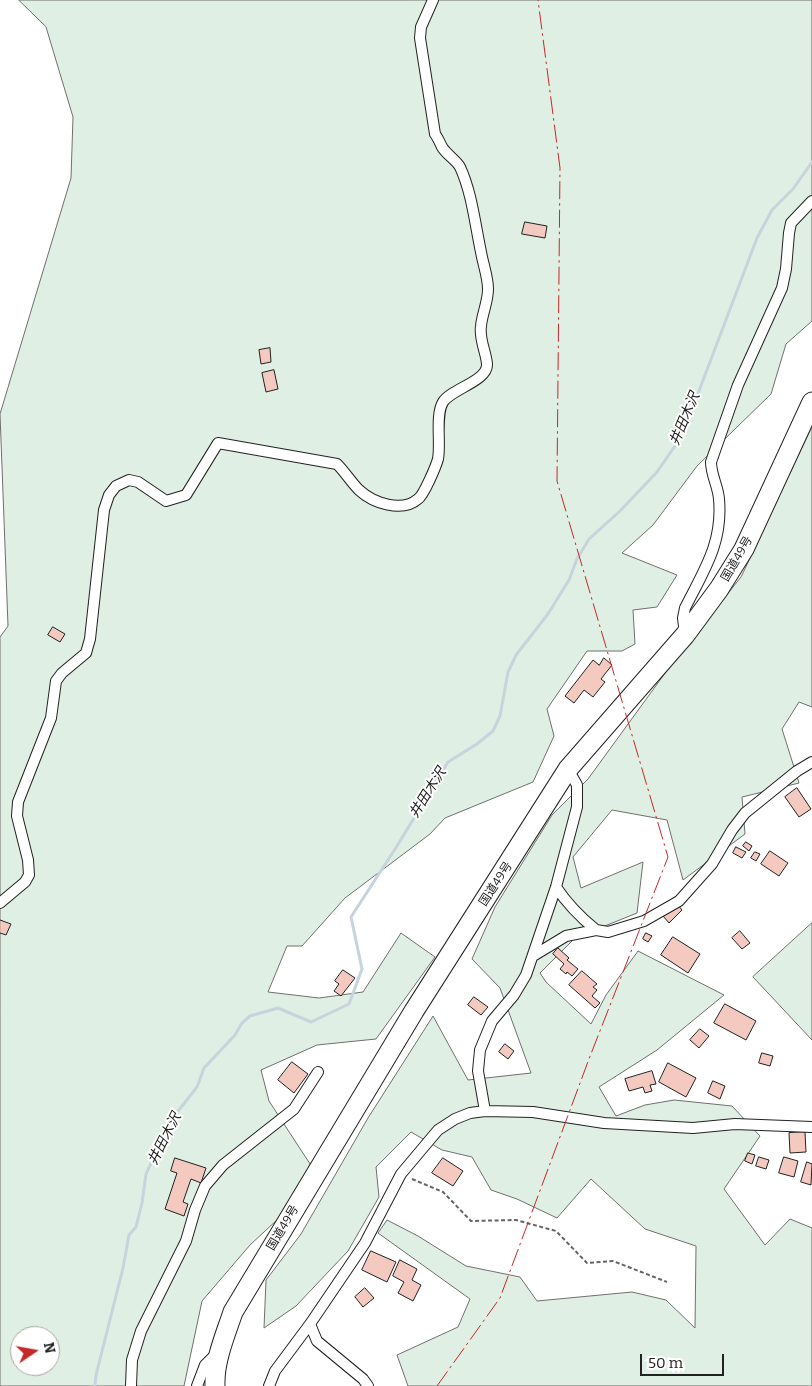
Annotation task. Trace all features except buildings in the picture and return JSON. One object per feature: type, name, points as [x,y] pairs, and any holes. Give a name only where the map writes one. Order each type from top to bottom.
[{"type":"highway","name":"国道49号","points":[[215,1386],[214,1379],[220,1351],[233,1312],[414,1012],[568,769],[685,635],[719,589],[744,549],[812,402]]},
{"type":"street","points":[[0,903],[25,882],[29,875],[28,860],[17,816],[18,802],[51,718],[56,681],[62,673],[86,653],[90,639],[104,510],[109,495],[116,486],[129,480],[138,482],[166,501],[186,495],[218,443],[337,464],[358,490],[369,498],[384,504],[397,506],[414,502],[420,498],[437,461],[440,442],[439,412],[442,404],[446,398],[482,376],[486,370],[487,364],[481,342],[481,325],[486,309],[488,289],[467,185],[459,166],[442,148],[436,134],[420,38],[421,27],[433,0]]},
{"type":"street","points":[[685,635],[683,618],[685,608],[715,547],[718,535],[719,496],[711,472],[711,462],[738,386],[782,288],[791,223],[812,201]]},
{"type":"street","points":[[533,956],[566,936],[596,930],[608,932],[644,921],[679,901],[712,864],[732,830],[745,813],[797,771],[812,762]]},
{"type":"street","points":[[485,1111],[478,1071],[480,1050],[492,1021],[514,995],[526,975],[556,887],[577,807],[577,785],[568,769]]},
{"type":"street","points":[[556,887],[576,914],[596,930]]},
{"type":"street","points":[[131,1386],[132,1360],[141,1331],[186,1241],[195,1210],[205,1186],[224,1165],[294,1110],[318,1072]]},
{"type":"street","points":[[269,1386],[275,1371],[310,1324],[365,1243],[401,1174],[438,1130],[455,1119],[470,1113],[485,1111],[533,1112],[604,1123],[693,1128],[735,1124],[812,1127]]},
{"type":"street","points":[[310,1324],[317,1340],[363,1379],[368,1386]]},
{"type":"street","points":[[197,1386],[205,1365],[220,1351]]},
{"type":"path","points":[[401,1174],[443,1192],[471,1221],[516,1220],[556,1231],[587,1263],[613,1262],[667,1282]]},
{"type":"green space","points":[[19,0],[812,0],[812,321],[786,344],[771,394],[697,466],[653,525],[622,553],[677,575],[657,607],[633,610],[635,644],[622,651],[587,651],[547,709],[554,736],[533,782],[445,818],[430,834],[345,898],[302,946],[287,946],[268,992],[319,998],[363,992],[401,933],[435,957],[376,1039],[317,1045],[261,1070],[269,1101],[314,1170],[292,1206],[250,1245],[202,1301],[184,1386],[0,1386],[0,637],[8,626],[0,414],[71,178],[73,117],[46,27]]},
{"type":"green space","points":[[812,427],[812,707],[799,702],[782,729],[799,783],[742,797],[745,834],[683,880],[667,820],[612,810],[573,857],[581,888],[643,862],[637,913],[575,938],[540,973],[546,982],[591,1024],[606,995],[638,951],[724,995],[657,1050],[599,1087],[616,1116],[645,1105],[674,1100],[732,1106],[760,1136],[724,1189],[765,1245],[790,1219],[812,1228],[812,1386],[408,1386],[397,1355],[458,1327],[470,1299],[378,1233],[387,1220],[418,1236],[466,1266],[520,1277],[537,1301],[632,1292],[666,1300],[695,1328],[696,1246],[645,1229],[591,1179],[557,1218],[517,1199],[491,1190],[472,1157],[442,1150],[411,1132],[376,1167],[379,1197],[348,1251],[296,1306],[264,1328],[266,1280],[301,1234],[368,1118],[433,1016],[468,1080],[531,1073],[500,988],[472,959],[495,907],[552,815],[588,779],[671,665],[741,577]]},
{"type":"green space","points":[[812,923],[812,1040],[753,977]]},
{"type":"waterway","name":"井田木沢","points":[[95,1386],[129,1235],[136,1227],[142,1203],[146,1174],[171,1120],[197,1087],[204,1068],[250,1016],[278,1008],[311,1022],[349,1004],[362,969],[351,917],[448,762],[477,744],[493,731],[500,716],[508,672],[516,655],[548,614],[569,580],[577,559],[589,539],[620,511],[657,472],[677,443],[691,412],[757,238],[772,210],[793,189],[812,162]]},
{"type":"power","points":[[437,1386],[500,1298],[589,1059],[668,857],[557,481],[560,168],[538,0]]}]
